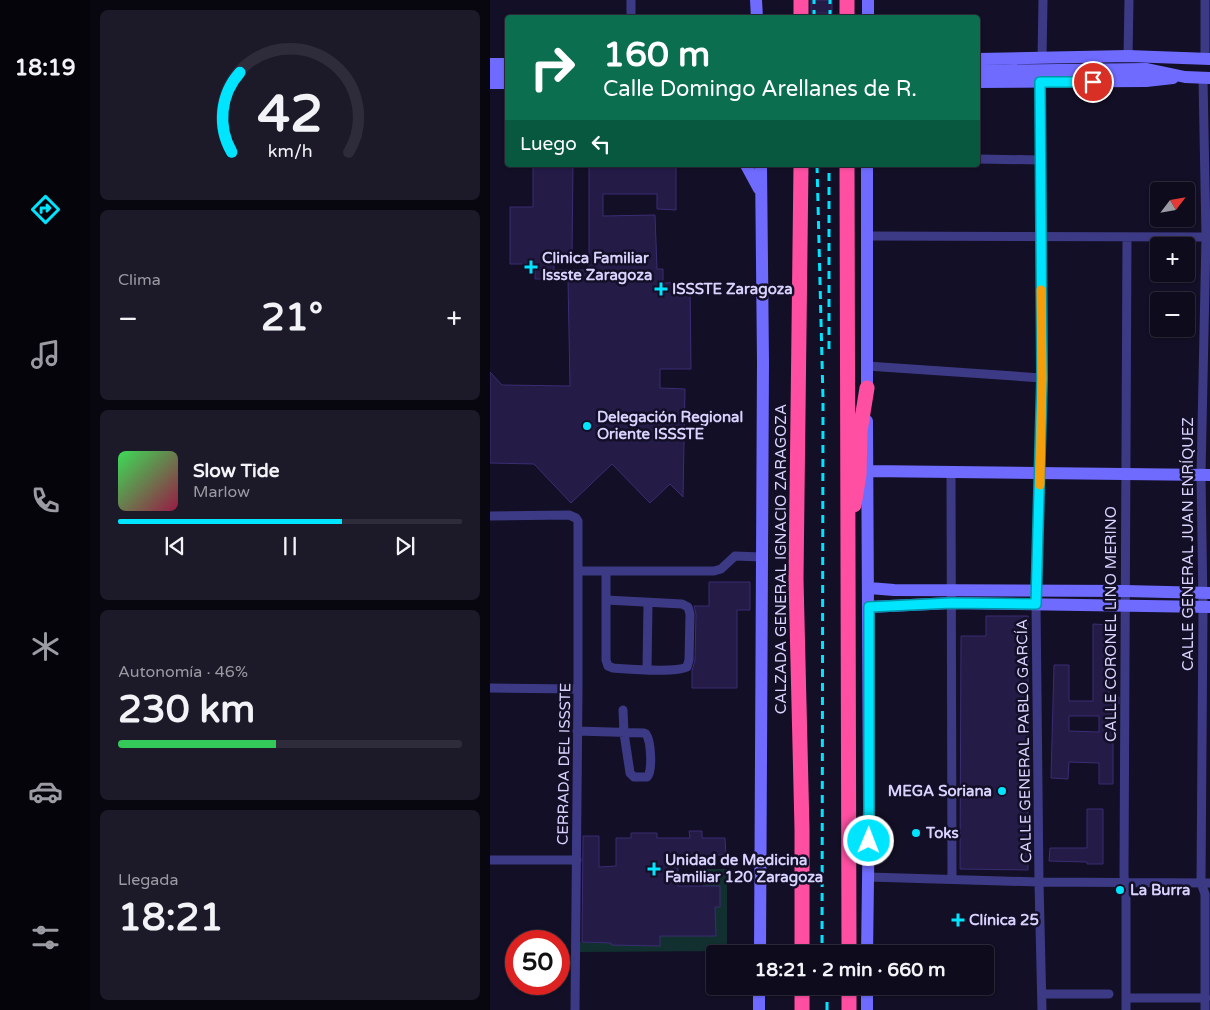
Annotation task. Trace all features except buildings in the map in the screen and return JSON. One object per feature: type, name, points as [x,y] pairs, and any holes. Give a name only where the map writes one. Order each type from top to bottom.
[{"type":"highway","points":[[801,0],[801,15]]},
{"type":"highway","points":[[847,0],[847,15]]},
{"type":"highway","points":[[790,167],[800,207]]},
{"type":"highway","name":"CALZADA GENERAL IGNACIO ZARAGOZA","points":[[800,167],[796,579],[802,829],[802,945]]},
{"type":"highway","points":[[847,167],[849,945]]},
{"type":"highway","points":[[847,554],[859,475],[860,431],[867,388]]},
{"type":"highway","points":[[802,995],[802,1010]]},
{"type":"highway","points":[[849,995],[849,1010]]},
{"type":"street","points":[[631,0],[631,15]]},
{"type":"street","points":[[756,0],[757,15]]},
{"type":"street","points":[[868,0],[868,15]]},
{"type":"street","points":[[1042,58],[1043,0]]},
{"type":"street","points":[[1128,56],[1129,0]]},
{"type":"street","points":[[980,59],[1128,56],[1208,59],[1206,0]]},
{"type":"street","points":[[980,70],[1146,68],[1182,59]]},
{"type":"street","points":[[490,64],[505,64]]},
{"type":"street","points":[[1146,68],[1185,77]]},
{"type":"street","points":[[490,74],[505,74]]},
{"type":"street","points":[[980,82],[1146,81],[1185,77],[1206,78]]},
{"type":"street","name":"CALLE GENERAL JUAN ENRÍQUEZ","points":[[1205,1010],[1205,475],[1208,237],[1206,78]]},
{"type":"street","name":"CALLE GENERAL PABLO GARCÍA","points":[[1040,82],[1039,160],[1042,378],[1037,597],[1042,1010]]},
{"type":"street","points":[[490,83],[505,83]]},
{"type":"street","points":[[980,160],[1039,160]]},
{"type":"street","points":[[747,167],[756,182],[761,199]]},
{"type":"street","name":"CALZADA GENERAL IGNACIO ZARAGOZA","points":[[760,945],[761,167]]},
{"type":"street","points":[[867,167],[869,588],[867,945]]},
{"type":"street","points":[[867,236],[1208,237]]},
{"type":"street","name":"CALLE CORONEL LINO MERINO","points":[[1126,1010],[1126,894],[1124,882],[1124,474],[1127,238]]},
{"type":"street","points":[[867,366],[1042,378]]},
{"type":"street","points":[[868,471],[1205,475]]},
{"type":"street","points":[[951,472],[952,878]]},
{"type":"street","name":"CERRADA DEL ISSSTE","points":[[490,516],[569,515],[576,518],[578,525],[576,1010]]},
{"type":"street","points":[[579,572],[714,571],[721,569],[735,556],[762,557]]},
{"type":"street","points":[[606,572],[606,600],[606,660],[608,666],[613,668],[647,669],[680,669],[687,667],[689,660],[690,614],[688,607],[685,605],[606,600]]},
{"type":"street","points":[[869,588],[951,597],[1037,597],[1125,590],[1206,593]]},
{"type":"street","points":[[894,590],[895,605]]},
{"type":"street","points":[[869,607],[951,597]]},
{"type":"street","points":[[1037,597],[1124,605],[1206,607]]},
{"type":"street","points":[[647,669],[648,603]]},
{"type":"street","points":[[490,688],[578,689]]},
{"type":"street","points":[[577,731],[624,733],[644,733],[648,736],[650,771],[647,777],[634,777],[630,772],[624,733],[623,710]]},
{"type":"street","points":[[490,860],[577,860]]},
{"type":"street","points":[[869,877],[1205,884]]},
{"type":"street","points":[[1042,994],[1109,994]]},
{"type":"street","points":[[759,995],[759,1010]]},
{"type":"street","points":[[867,995],[867,1010]]},
{"type":"street","points":[[1126,998],[1206,998]]},
{"type":"green space","points":[[703,869],[727,869],[727,945],[706,945],[706,951],[580,952],[579,942],[599,943],[660,936],[683,907],[720,907],[720,886],[703,886]]},
{"type":"railway","points":[[814,0],[814,15]]},
{"type":"railway","points":[[830,0],[830,15]]},
{"type":"railway","points":[[817,167],[823,399],[822,945]]},
{"type":"railway","points":[[829,167],[829,349]]},
{"type":"railway","points":[[827,995],[827,1010]]},
{"type":"slow traffic","points":[[1040,485],[1041,290]]},
{"type":"place","name":"Clinica Familiar Issste Zaragoza","points":[[531,267]]},
{"type":"place","name":"ISSSTE Zaragoza","points":[[661,289]]},
{"type":"place","name":"Delegación Regional Oriente ISSSTE","points":[[587,426]]},
{"type":"place","name":"MEGA Soriana","points":[[1002,791]]},
{"type":"place","name":"Toks","points":[[916,833]]},
{"type":"place","name":"Unidad de Medicina Familiar 120 Zaragoza","points":[[654,869]]},
{"type":"place","name":"La Burra","points":[[1120,890]]},
{"type":"place","name":"Clínica 25","points":[[958,920]]},
{"type":"route","points":[[869,841],[869,607],[951,603],[1036,604],[1038,591],[1042,378],[1039,160],[1040,82],[1093,82]]}]
